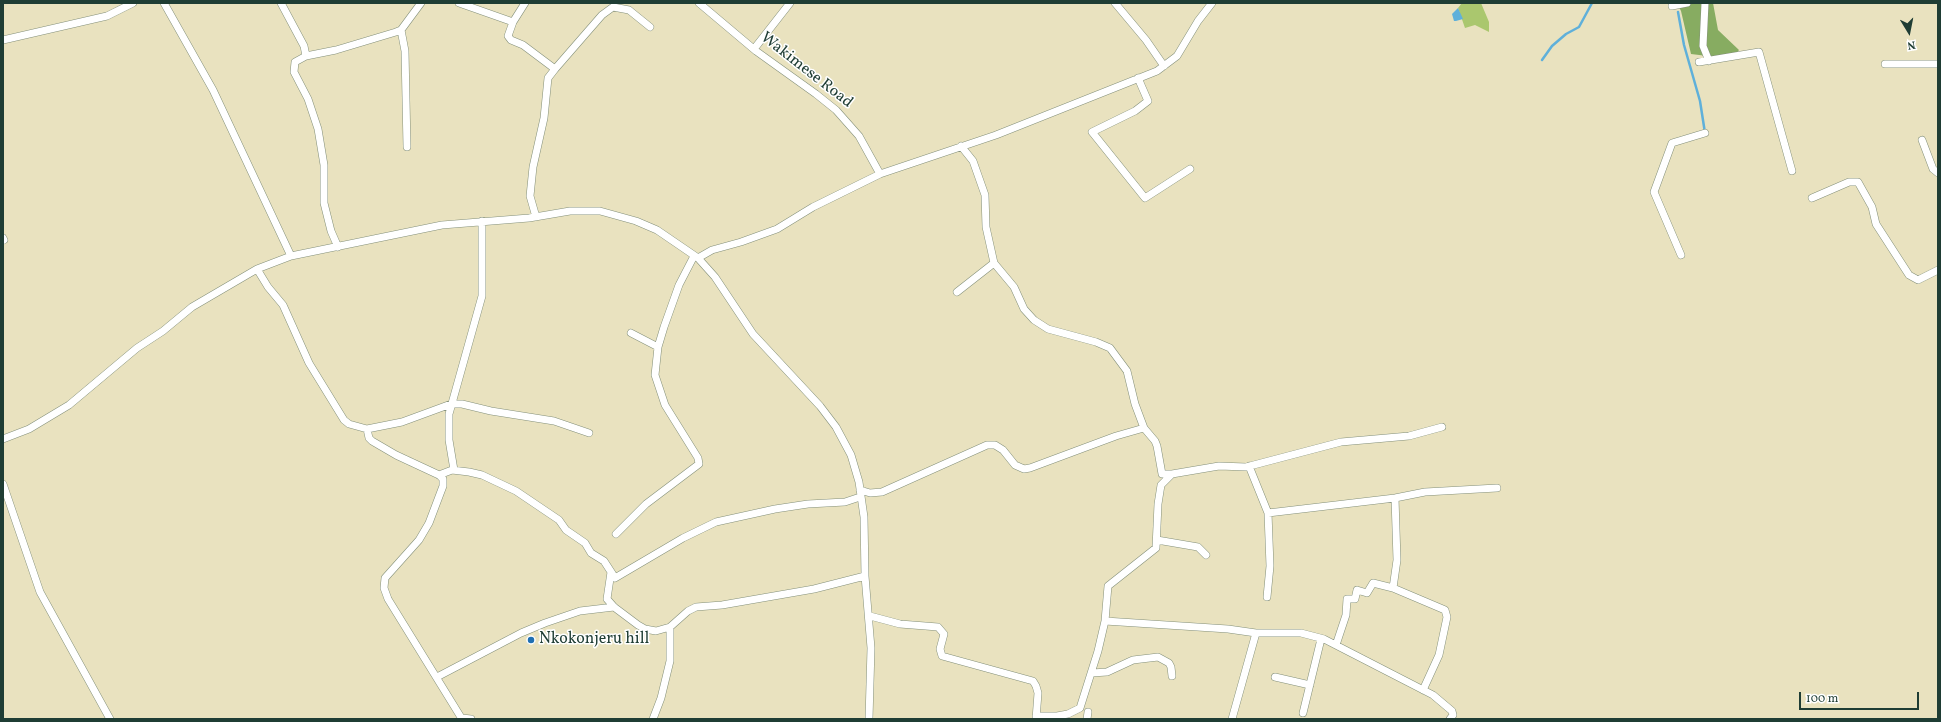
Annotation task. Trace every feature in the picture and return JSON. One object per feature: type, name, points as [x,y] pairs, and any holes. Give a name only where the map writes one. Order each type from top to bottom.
[{"type":"street","points":[[3,40],[107,16],[133,3]]},
{"type":"street","points":[[164,3],[213,90],[291,256]]},
{"type":"street","points":[[281,3],[304,46],[306,56]]},
{"type":"street","points":[[338,247],[331,231],[324,203],[324,164],[318,129],[308,99],[294,72],[296,62],[306,56],[371,40],[401,30],[421,3]]},
{"type":"street","points":[[459,3],[513,22]]},
{"type":"street","points":[[525,3],[513,22],[508,36],[511,40],[523,45],[555,70]]},
{"type":"street","points":[[629,10],[634,3]]},
{"type":"street","name":"Wakimese Road","points":[[699,3],[754,49],[836,110],[859,136],[880,174]]},
{"type":"street","points":[[754,49],[790,3]]},
{"type":"street","points":[[1115,3],[1146,40],[1164,66]]},
{"type":"street","points":[[616,534],[646,504],[699,464],[698,458],[665,405],[655,375],[658,348],[679,286],[696,257],[712,250],[741,242],[777,229],[813,207],[880,174],[996,135],[1060,111],[1164,66],[1177,56],[1198,21],[1212,3]]},
{"type":"street","points":[[1672,6],[1687,3]]},
{"type":"street","points":[[1705,3],[1703,46],[1709,61]]},
{"type":"street","points":[[536,217],[530,196],[533,167],[544,118],[548,78],[609,9],[617,7],[629,10],[650,27]]},
{"type":"street","points":[[401,30],[405,51],[407,147]]},
{"type":"street","points":[[1699,62],[1759,52],[1792,171]]},
{"type":"street","points":[[1885,64],[1938,64]]},
{"type":"street","points":[[1138,78],[1148,100],[1135,111],[1092,132],[1145,198],[1190,169]]},
{"type":"street","points":[[1680,255],[1654,192],[1672,143],[1705,133]]},
{"type":"street","points":[[1922,140],[1933,169],[1938,173]]},
{"type":"street","points":[[961,146],[973,161],[985,195],[986,227],[994,263],[1014,287],[1024,309],[1034,320],[1048,329],[1088,339],[1110,348],[1128,371],[1135,404],[1144,428],[1155,441],[1162,465],[1162,474],[1172,474],[1219,466],[1249,466],[1341,442],[1409,436],[1442,427]]},
{"type":"street","points":[[1812,198],[1849,182],[1858,182],[1872,207],[1876,224],[1909,275],[1918,280],[1938,270]]},
{"type":"street","points":[[3,439],[29,429],[69,405],[138,348],[163,331],[192,307],[257,269],[291,256],[442,225],[536,217],[586,210],[609,212],[657,230],[696,257],[715,277],[753,334],[774,359],[801,384],[836,427],[851,455],[856,470],[864,517],[865,576],[872,648],[869,719]]},
{"type":"street","points":[[454,470],[449,440],[451,404],[482,296],[482,221]]},
{"type":"street","points":[[958,292],[994,263]]},
{"type":"street","points":[[257,269],[268,287],[284,305],[308,363],[344,420],[355,427],[367,428],[402,422],[451,404],[462,404],[491,411],[554,421],[589,433]]},
{"type":"street","points":[[631,333],[658,348]]},
{"type":"street","points":[[367,428],[369,438],[372,442],[396,455],[440,475],[443,479],[443,486],[429,524],[419,540],[385,578],[384,588],[385,594],[462,718],[471,719]]},
{"type":"street","points":[[440,475],[454,470],[482,475],[516,491],[559,520],[566,530],[584,542],[591,553],[604,561],[615,578],[683,538],[716,522],[775,509],[808,504],[845,502],[860,494],[882,492],[987,445],[995,446],[1003,450],[1015,465],[1024,469],[1116,436],[1144,428]]},
{"type":"street","points":[[1249,466],[1268,513],[1270,566],[1267,597]]},
{"type":"street","points":[[870,616],[900,624],[938,627],[944,634],[940,649],[942,656],[1033,681],[1037,688],[1036,718],[1068,714],[1080,708],[1092,673],[1105,621],[1108,586],[1151,554],[1156,548],[1157,514],[1161,485],[1172,474]]},
{"type":"street","points":[[3,484],[40,592],[110,719]]},
{"type":"street","points":[[1268,513],[1395,498],[1425,492],[1497,488]]},
{"type":"street","points":[[1393,588],[1397,560],[1395,498]]},
{"type":"street","points":[[1157,540],[1198,547],[1206,554]]},
{"type":"street","points":[[611,572],[607,599],[614,607],[645,629],[656,631],[670,627],[688,611],[696,607],[722,605],[814,589],[865,576]]},
{"type":"street","points":[[1336,645],[1346,615],[1347,599],[1355,599],[1357,590],[1367,594],[1373,583],[1393,588],[1445,610],[1447,617],[1439,655],[1424,690]]},
{"type":"street","points":[[437,678],[521,632],[580,611],[614,607]]},
{"type":"street","points":[[1105,621],[1228,629],[1256,633],[1301,633],[1321,638],[1424,690],[1452,711],[1453,715],[1450,719]]},
{"type":"street","points":[[653,719],[661,698],[670,661],[670,627]]},
{"type":"street","points":[[1232,719],[1256,633]]},
{"type":"street","points":[[1303,713],[1321,638]]},
{"type":"street","points":[[1092,673],[1107,672],[1133,660],[1158,658],[1169,663],[1172,667],[1172,676]]},
{"type":"street","points":[[1275,677],[1310,684]]},
{"type":"green space","points":[[1462,3],[1481,3],[1489,22],[1489,32],[1475,25],[1465,28],[1458,8]]},
{"type":"green space","points":[[1677,3],[1713,3],[1718,30],[1739,50],[1732,59],[1691,54],[1681,11]]},
{"type":"water","points":[[1458,8],[1463,19],[1454,21],[1452,14]]},
{"type":"waterway","points":[[1542,60],[1552,46],[1566,34],[1579,27],[1592,3]]},
{"type":"waterway","points":[[1678,12],[1684,45],[1700,101],[1705,133]]},
{"type":"place","name":"Nkokonjeru hill","points":[[531,640]]}]
